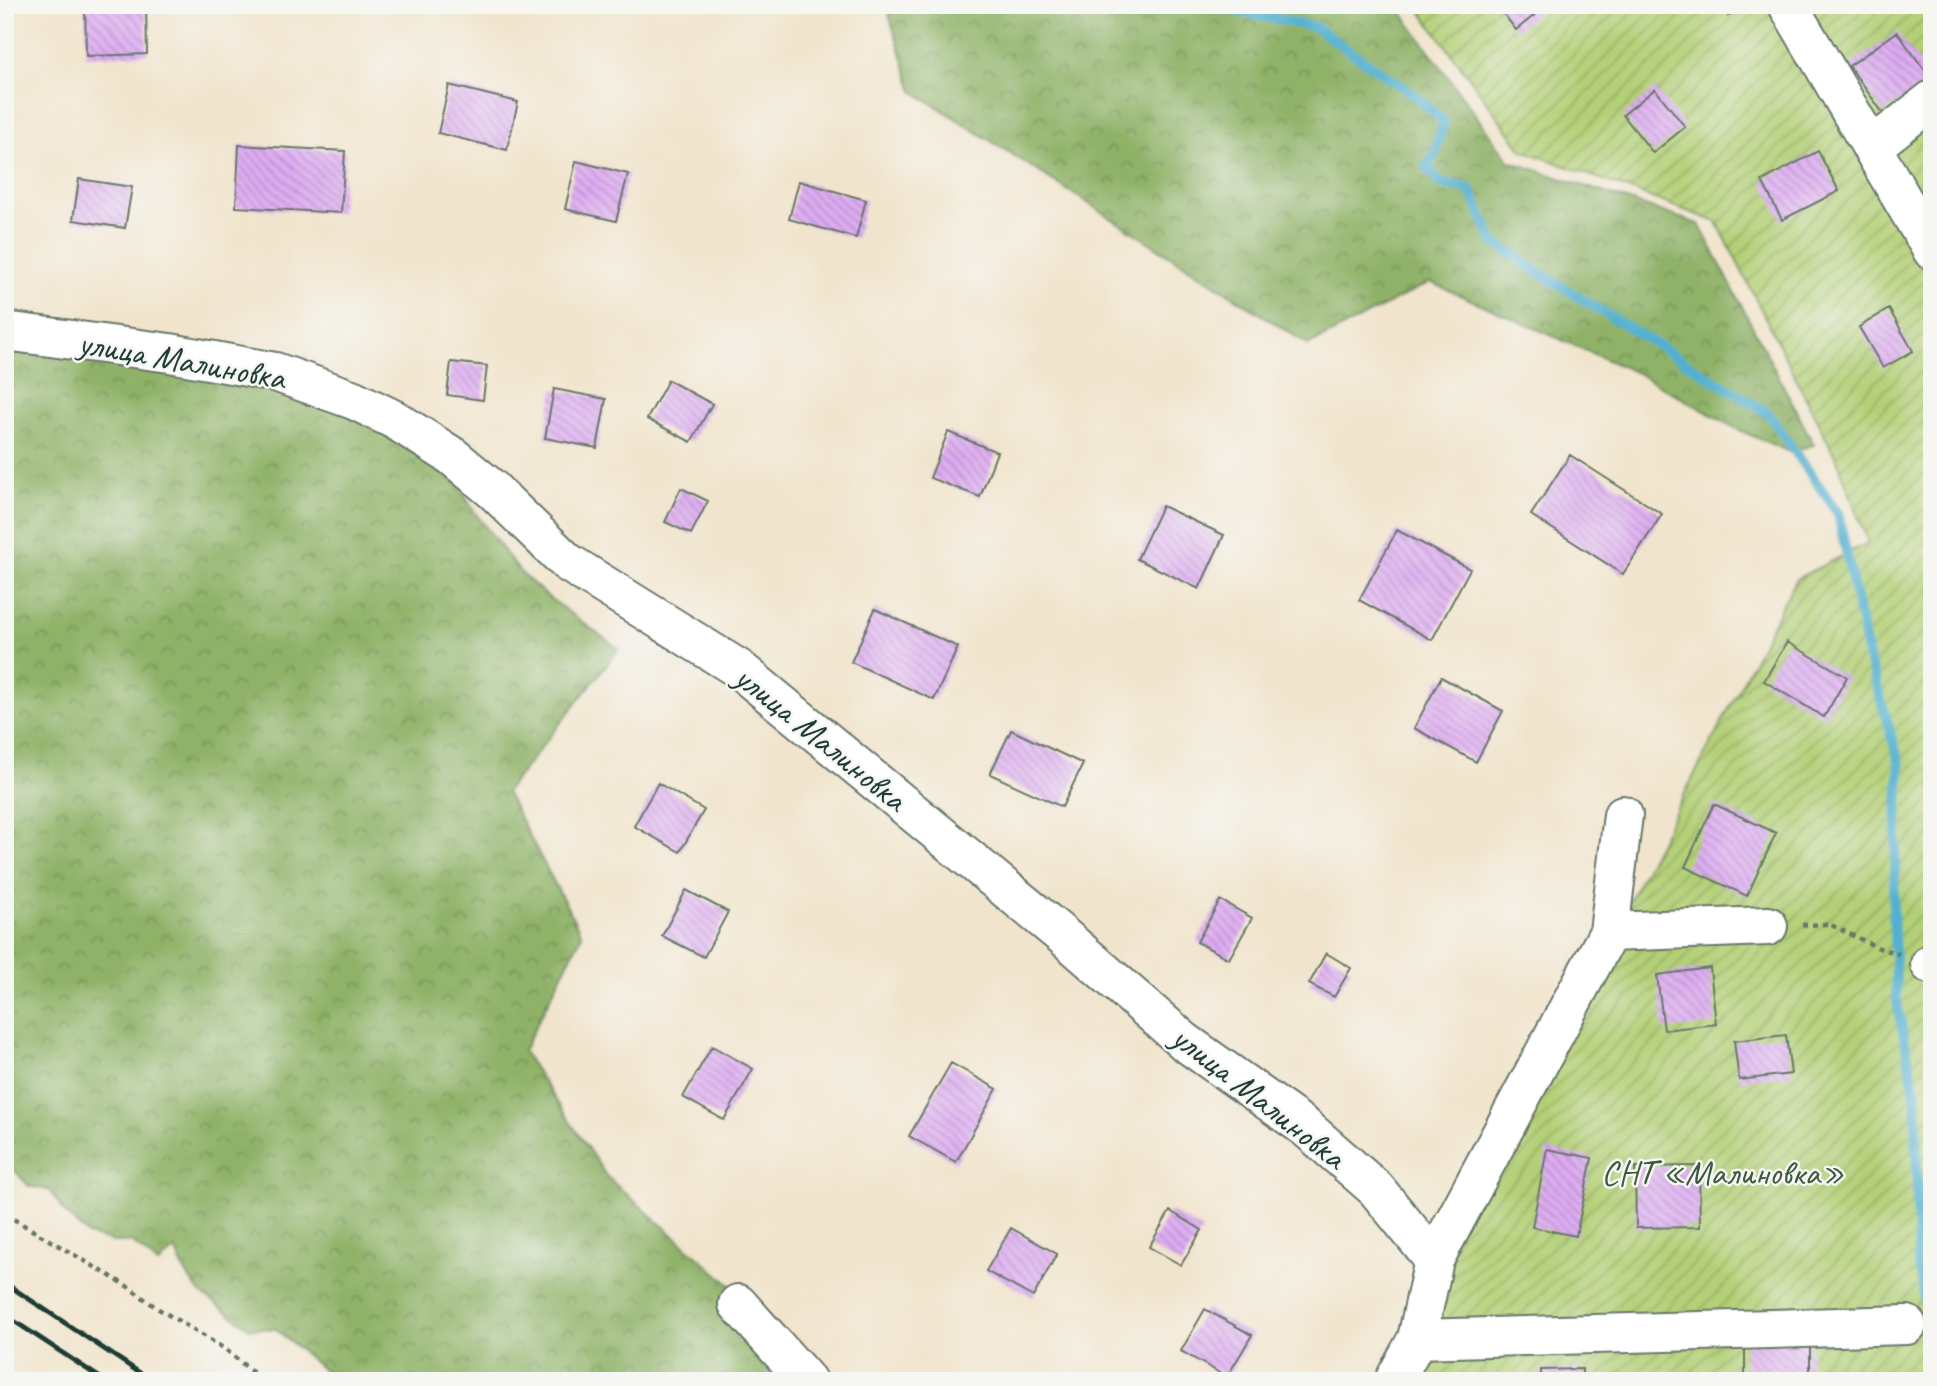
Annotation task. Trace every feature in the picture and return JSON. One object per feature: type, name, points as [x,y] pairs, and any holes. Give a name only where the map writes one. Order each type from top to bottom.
[{"type":"street","points":[[1788,5],[1932,250]]},
{"type":"street","points":[[1873,146],[1932,100]]},
{"type":"street","name":"улица Малиновка","points":[[5,331],[170,353],[275,372],[354,401],[395,420],[452,456],[493,490],[567,562],[738,669],[1062,935],[1185,1042],[1305,1127],[1376,1189],[1434,1260]]},
{"type":"street","points":[[1394,1381],[1417,1339],[1434,1260],[1609,932],[1623,815]]},
{"type":"street","points":[[1609,932],[1768,926]]},
{"type":"street","points":[[738,1304],[807,1381]]},
{"type":"street","points":[[1417,1339],[1907,1325]]},
{"type":"path","points":[[1768,926],[1829,924],[1879,948]]},
{"type":"path","points":[[5,1214],[127,1286],[157,1308],[225,1349],[262,1381]]},
{"type":"green space","points":[[886,5],[1396,5],[1509,161],[1699,224],[1814,445],[1790,452],[1739,430],[1637,373],[1430,282],[1309,345],[913,91]]},
{"type":"green space","name":"СНТ «Малиновка»","points":[[1416,5],[1773,5],[1932,284],[1932,1381],[1411,1381],[1460,1227],[1796,579],[1868,543],[1838,462],[1717,222],[1522,150]]},
{"type":"green space","points":[[1806,5],[1932,5],[1932,224]]},
{"type":"green space","points":[[5,326],[224,372],[354,417],[424,457],[458,484],[473,510],[520,572],[548,597],[619,649],[506,792],[582,935],[523,1051],[607,1177],[840,1381],[821,1381],[778,1365],[780,1381],[361,1381],[322,1369],[276,1329],[250,1328],[199,1292],[184,1270],[175,1249],[158,1264],[132,1242],[114,1242],[88,1235],[66,1214],[49,1190],[29,1186],[5,1160]]},
{"type":"building","points":[[85,5],[146,5],[147,54],[86,56]]},
{"type":"building","points":[[1497,5],[1547,5],[1516,30]]},
{"type":"building","points":[[1722,5],[1746,5],[1728,16]]},
{"type":"building","points":[[1897,32],[1931,79],[1883,113],[1849,66]]},
{"type":"building","points":[[449,85],[518,102],[507,150],[438,133]]},
{"type":"building","points":[[1655,89],[1685,127],[1653,153],[1623,115]]},
{"type":"building","points":[[239,145],[345,151],[341,213],[236,207]]},
{"type":"building","points":[[1818,151],[1839,191],[1782,220],[1762,181]]},
{"type":"building","points":[[576,161],[628,174],[616,221],[565,209]]},
{"type":"building","points":[[79,179],[132,187],[125,228],[73,220]]},
{"type":"building","points":[[799,181],[866,200],[856,238],[789,219]]},
{"type":"building","points":[[1889,309],[1913,351],[1883,368],[1859,327]]},
{"type":"building","points":[[451,362],[487,366],[483,400],[447,395]]},
{"type":"building","points":[[668,380],[712,404],[691,442],[647,419]]},
{"type":"building","points":[[554,389],[606,399],[597,448],[545,438]]},
{"type":"building","points":[[948,432],[997,452],[980,497],[930,478]]},
{"type":"building","points":[[1570,455],[1662,514],[1623,574],[1531,515]]},
{"type":"building","points":[[681,488],[708,501],[691,534],[665,522]]},
{"type":"building","points":[[1162,506],[1224,535],[1199,589],[1137,559]]},
{"type":"building","points":[[1397,530],[1470,569],[1432,640],[1359,600]]},
{"type":"building","points":[[875,609],[958,647],[934,700],[851,662]]},
{"type":"building","points":[[1787,642],[1847,677],[1824,717],[1764,681]]},
{"type":"building","points":[[1441,677],[1503,711],[1476,762],[1414,728]]},
{"type":"building","points":[[1011,730],[1083,764],[1062,807],[990,774]]},
{"type":"building","points":[[658,783],[704,810],[680,852],[634,826]]},
{"type":"building","points":[[1714,804],[1776,833],[1747,896],[1685,867]]},
{"type":"building","points":[[686,890],[728,912],[704,957],[662,936]]},
{"type":"building","points":[[1220,900],[1252,918],[1229,959],[1197,942]]},
{"type":"building","points":[[1326,953],[1351,968],[1334,997],[1309,984]]},
{"type":"building","points":[[1710,968],[1716,1024],[1664,1030],[1657,975]]},
{"type":"building","points":[[1786,1035],[1791,1074],[1739,1080],[1734,1041]]},
{"type":"building","points":[[712,1046],[753,1069],[724,1120],[683,1097]]},
{"type":"building","points":[[951,1063],[997,1089],[956,1162],[909,1136]]},
{"type":"building","points":[[1547,1149],[1592,1158],[1576,1236],[1532,1227]]},
{"type":"building","points":[[1699,1166],[1700,1227],[1636,1228],[1635,1167]]},
{"type":"building","points":[[1170,1211],[1202,1230],[1181,1265],[1149,1247]]},
{"type":"building","points":[[1011,1228],[1057,1254],[1033,1297],[986,1271]]},
{"type":"building","points":[[1205,1309],[1252,1335],[1227,1377],[1181,1351]]},
{"type":"building","points":[[1810,1342],[1810,1381],[1745,1381],[1745,1344]]},
{"type":"building","points":[[1582,1369],[1582,1381],[1541,1381],[1541,1370]]},
{"type":"building","points":[[1678,1373],[1678,1381],[1632,1381],[1631,1374]]},
{"type":"waterway","points":[[1207,5],[1315,27],[1413,94],[1444,121],[1434,157],[1426,166],[1440,183],[1470,189],[1493,241],[1540,273],[1768,413],[1838,513],[1868,656],[1900,765],[1893,910],[1897,1003],[1916,1097],[1918,1263],[1932,1337]]},
{"type":"railway","points":[[5,1283],[152,1381]]},
{"type":"railway","points":[[5,1315],[105,1381]]}]
